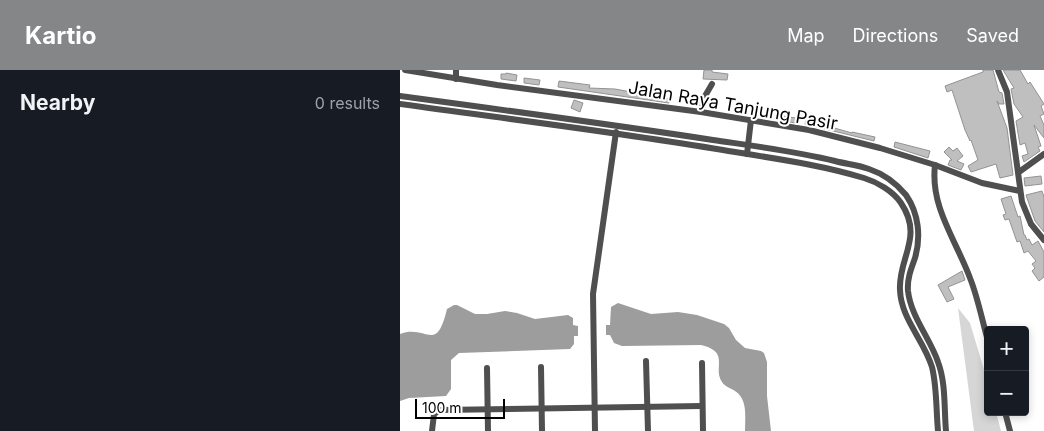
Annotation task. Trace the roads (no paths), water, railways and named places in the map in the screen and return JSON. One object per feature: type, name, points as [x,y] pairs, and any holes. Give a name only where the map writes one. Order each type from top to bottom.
[{"type":"street","name":"Jalan Raya Tanjung Pasir","points":[[405,70],[456,79],[701,112],[827,134],[935,165],[982,183],[1020,191]]},
{"type":"street","points":[[456,70],[456,79]]},
{"type":"street","points":[[998,70],[1007,92],[1020,191],[1031,224],[1044,240]]},
{"type":"street","points":[[701,112],[705,96],[712,84]]},
{"type":"street","points":[[400,96],[807,154],[868,169],[884,176],[898,186],[908,198],[914,210],[918,226],[919,240],[909,276],[908,290],[916,316],[939,365],[946,431]]},
{"type":"street","points":[[400,104],[747,154],[805,164],[865,178],[880,185],[901,202],[910,227],[911,240],[901,274],[900,290],[902,304],[908,319],[932,367],[938,431]]},
{"type":"street","points":[[747,154],[751,120]]},
{"type":"street","points":[[595,431],[593,294],[617,126]]},
{"type":"street","points":[[1019,172],[1044,154]]},
{"type":"street","points":[[935,165],[933,178],[943,221],[970,278],[984,327]]},
{"type":"street","points":[[646,361],[648,431]]},
{"type":"street","points":[[702,363],[703,431]]},
{"type":"street","points":[[541,367],[542,431]]},
{"type":"street","points":[[487,368],[488,431]]},
{"type":"street","points":[[432,431],[434,414],[440,410],[702,406]]},
{"type":"street","points":[[1007,416],[1010,431]]}]
